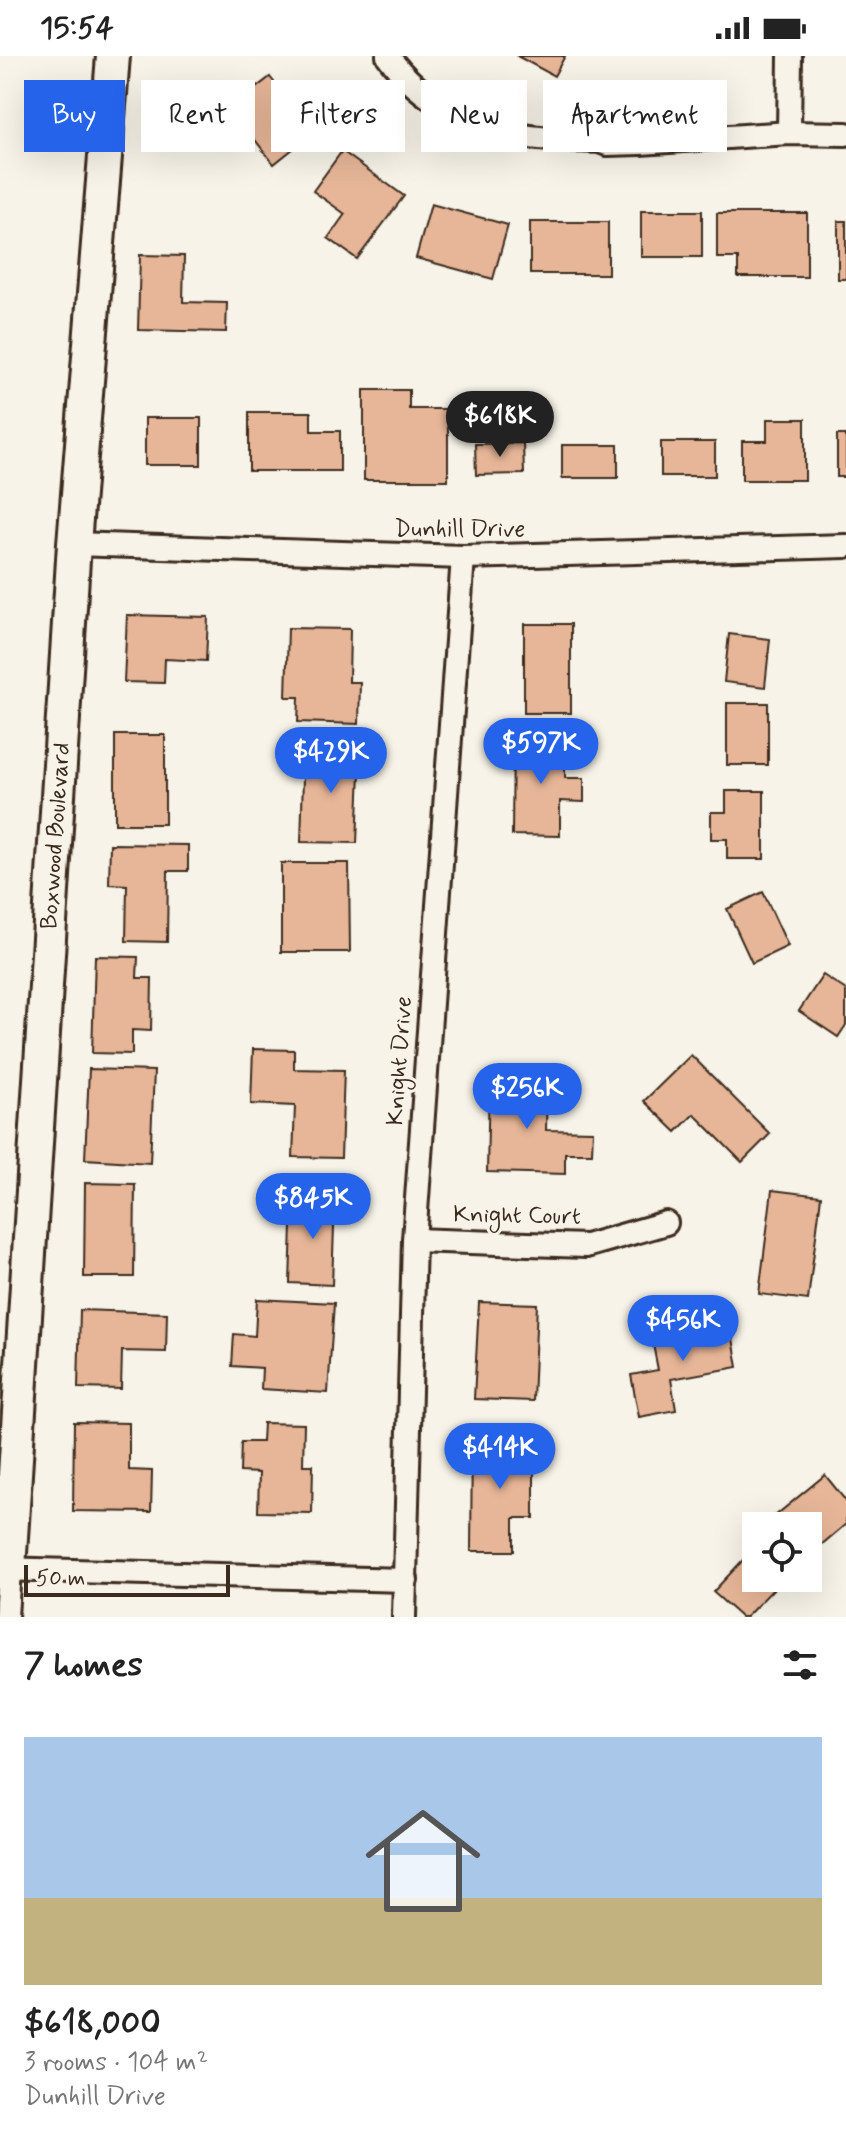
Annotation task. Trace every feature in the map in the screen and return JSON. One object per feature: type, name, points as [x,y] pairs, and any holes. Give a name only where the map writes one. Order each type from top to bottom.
[{"type":"street","name":"Boxwood Boulevard","points":[[6,1617],[5,1569],[74,544],[113,56]]},
{"type":"street","points":[[388,56],[418,88],[451,112],[489,129],[529,137],[607,144],[789,133],[846,134]]},
{"type":"street","points":[[789,133],[790,56]]},
{"type":"street","name":"Dunhill Drive","points":[[74,544],[463,557],[846,546]]},
{"type":"street","name":"Knight Drive","points":[[404,1617],[414,1240],[463,557]]},
{"type":"street","name":"Knight Court","points":[[414,1240],[586,1246],[666,1223]]},
{"type":"street","points":[[5,1569],[406,1580]]},
{"type":"building","points":[[517,56],[565,56],[554,76]]},
{"type":"building","points":[[270,77],[272,80],[271,152],[289,152],[274,164],[255,140],[255,89]]},
{"type":"building","points":[[343,152],[404,196],[357,259],[328,238],[345,214],[313,191]]},
{"type":"building","points":[[431,204],[508,225],[493,279],[416,258]]},
{"type":"building","points":[[641,211],[702,211],[702,257],[641,257]]},
{"type":"building","points":[[717,213],[807,213],[807,277],[738,277],[738,258],[717,258]]},
{"type":"building","points":[[838,221],[846,221],[846,279],[838,279]]},
{"type":"building","points":[[530,222],[608,222],[608,274],[530,274]]},
{"type":"building","points":[[140,255],[184,256],[183,302],[227,303],[226,332],[138,330]]},
{"type":"building","points":[[364,390],[409,390],[409,409],[448,409],[448,480],[364,480]]},
{"type":"building","points":[[249,412],[311,412],[311,431],[340,431],[340,471],[249,471]]},
{"type":"building","points":[[145,418],[201,418],[201,465],[145,465]]},
{"type":"building","points":[[767,419],[805,419],[805,480],[742,480],[742,441],[767,441]]},
{"type":"building","points":[[837,435],[846,435],[846,477],[837,477]]},
{"type":"building","points":[[661,442],[715,442],[715,476],[661,476]]},
{"type":"building","points":[[523,443],[524,474],[476,475],[475,444]]},
{"type":"building","points":[[562,445],[618,445],[618,478],[562,478]]},
{"type":"building","points":[[127,615],[208,617],[206,661],[165,659],[164,683],[124,682]]},
{"type":"building","points":[[524,624],[571,624],[571,713],[524,713]]},
{"type":"building","points":[[288,628],[350,629],[349,682],[360,682],[359,724],[298,722],[299,697],[286,697]]},
{"type":"building","points":[[729,634],[770,639],[765,687],[724,682]]},
{"type":"building","points":[[727,703],[768,703],[768,765],[727,765]]},
{"type":"building","points":[[115,735],[165,735],[165,824],[115,824]]},
{"type":"building","points":[[513,737],[565,738],[565,778],[584,778],[584,802],[560,801],[560,836],[512,835]]},
{"type":"building","points":[[304,746],[361,748],[357,843],[301,842]]},
{"type":"building","points":[[726,791],[764,791],[764,859],[727,859],[727,839],[711,839],[711,812],[726,812]]},
{"type":"building","points":[[110,844],[188,845],[188,871],[168,871],[167,942],[126,941],[127,885],[109,884]]},
{"type":"building","points":[[281,863],[349,863],[350,952],[281,952]]},
{"type":"building","points":[[763,892],[788,946],[752,963],[727,909]]},
{"type":"building","points":[[95,956],[138,957],[137,978],[152,978],[151,1031],[132,1030],[132,1054],[92,1053]]},
{"type":"building","points":[[823,975],[846,990],[846,1025],[838,1037],[799,1011]]},
{"type":"building","points":[[253,1049],[294,1050],[294,1069],[344,1070],[341,1158],[293,1157],[295,1106],[251,1104]]},
{"type":"building","points":[[691,1055],[770,1134],[742,1162],[694,1114],[676,1132],[644,1101]]},
{"type":"building","points":[[89,1069],[154,1071],[150,1163],[85,1159]]},
{"type":"building","points":[[489,1080],[547,1081],[546,1130],[593,1131],[592,1153],[565,1153],[565,1174],[487,1172]]},
{"type":"building","points":[[85,1183],[135,1184],[134,1277],[84,1277]]},
{"type":"building","points":[[772,1190],[821,1196],[808,1300],[759,1294]]},
{"type":"building","points":[[293,1197],[335,1198],[332,1285],[290,1283]]},
{"type":"building","points":[[257,1299],[334,1303],[328,1393],[261,1389],[262,1368],[232,1366],[234,1334],[255,1336]]},
{"type":"building","points":[[479,1302],[537,1304],[533,1401],[474,1399]]},
{"type":"building","points":[[80,1310],[167,1313],[166,1352],[122,1351],[121,1389],[78,1388]]},
{"type":"building","points":[[730,1321],[738,1367],[671,1379],[676,1410],[639,1417],[631,1375],[658,1370],[651,1334]]},
{"type":"building","points":[[74,1422],[129,1423],[129,1470],[152,1471],[151,1512],[73,1511]]},
{"type":"building","points":[[263,1423],[304,1424],[303,1465],[313,1465],[312,1513],[258,1512],[259,1473],[240,1472],[241,1442],[262,1442]]},
{"type":"building","points":[[472,1437],[529,1438],[529,1454],[534,1454],[534,1518],[514,1518],[514,1551],[471,1551]]},
{"type":"building","points":[[825,1475],[846,1501],[846,1524],[822,1544],[822,1512],[780,1512]]},
{"type":"building","points":[[742,1561],[742,1592],[770,1592],[746,1617],[741,1617],[713,1592]]}]
